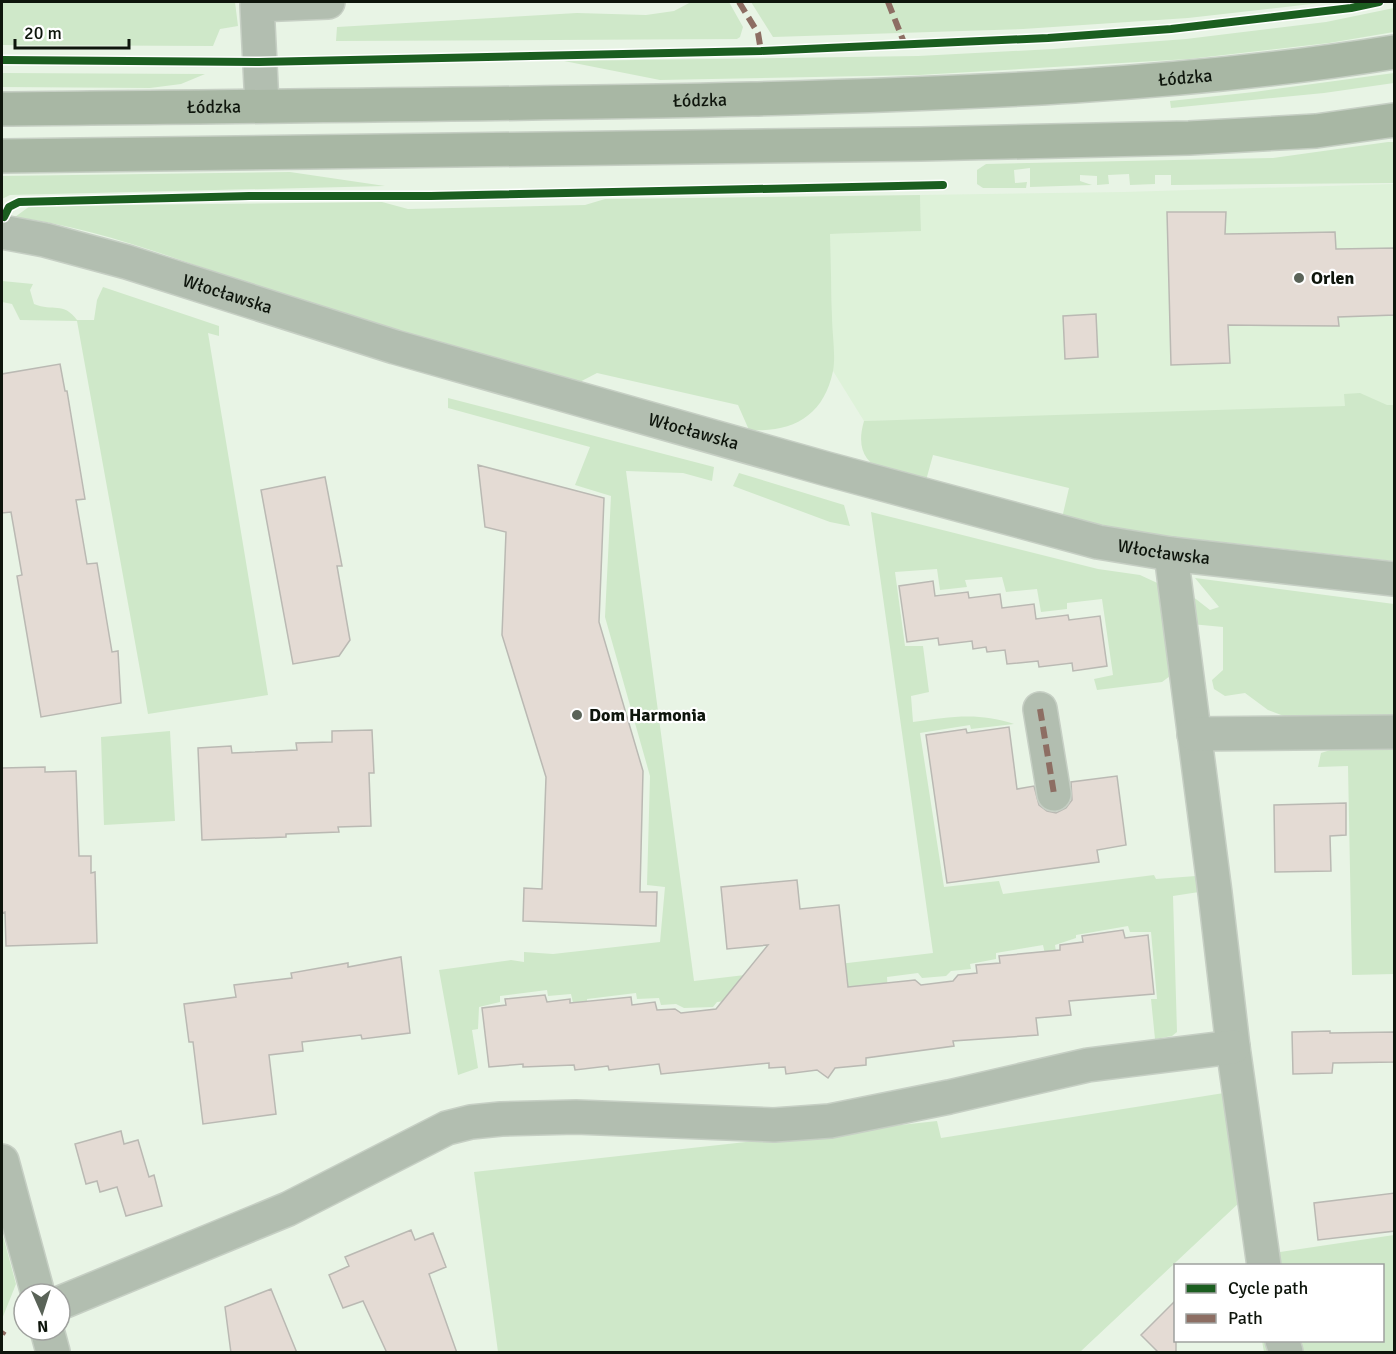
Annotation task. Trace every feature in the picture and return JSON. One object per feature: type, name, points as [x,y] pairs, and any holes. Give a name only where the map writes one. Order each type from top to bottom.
[{"type":"main road","name":"Łódzka","points":[[2,109],[671,101],[931,94],[1183,79],[1323,63],[1395,52]]},
{"type":"main road","points":[[2,156],[1156,139],[1316,131],[1395,120]]},
{"type":"street","points":[[262,105],[257,5],[328,2]]},
{"type":"street","name":"Włocławska","points":[[2,232],[45,240],[127,262],[395,347],[827,469],[1098,542],[1171,554],[1395,579]]},
{"type":"street","points":[[1171,554],[1233,1047],[1264,1264]]},
{"type":"street","points":[[1040,709],[1054,794]]},
{"type":"street","points":[[1194,734],[1395,732]]},
{"type":"street","points":[[72,1298],[288,1209],[447,1128],[471,1122],[515,1118],[576,1117],[774,1125],[830,1121],[1088,1065],[1233,1047]]},
{"type":"street","points":[[2,1161],[35,1282]]},
{"type":"shaded area","points":[[2,2],[235,2],[238,26],[220,29],[213,46],[2,45]]},
{"type":"shaded area","points":[[691,2],[729,2],[743,27],[740,37],[737,39],[336,41],[337,27],[577,13],[646,15],[674,11]]},
{"type":"shaded area","points":[[751,2],[1329,2],[1188,18],[1023,29],[773,37]]},
{"type":"shaded area","points":[[1394,8],[1394,32],[1329,43],[1189,59],[919,75],[660,80],[564,61],[918,56],[1053,49],[1186,39],[1326,22]]},
{"type":"shaded area","points":[[2,73],[205,74],[181,84],[150,88],[2,87]]},
{"type":"shaded area","points":[[1394,73],[1394,83],[1324,93],[1171,108],[1170,101],[1254,92]]},
{"type":"shaded area","points":[[1394,142],[1394,183],[1171,185],[1171,175],[1155,175],[1155,184],[1130,185],[1129,174],[1108,175],[1109,184],[1097,185],[1097,176],[1080,175],[1080,181],[1092,185],[1030,187],[1030,168],[1014,170],[1015,183],[1027,182],[1026,188],[983,188],[977,184],[977,170],[986,164],[1273,158]]},
{"type":"shaded area","points":[[290,172],[385,186],[10,195],[2,199],[2,176]]},
{"type":"shaded area","points":[[1394,184],[1394,411],[864,421],[833,371],[830,234],[921,231],[920,195]]},
{"type":"shaded area","points":[[920,195],[921,231],[830,234],[834,358],[829,387],[814,410],[804,418],[792,425],[765,430],[749,430],[738,405],[597,373],[572,386],[314,305],[148,249],[82,230],[15,217],[30,206],[382,202],[408,209],[585,205],[605,199]]},
{"type":"shaded area","points":[[2,281],[33,284],[30,290],[34,304],[62,309],[72,314],[77,320],[94,320],[97,300],[103,287],[219,326],[219,336],[208,333],[268,695],[148,714],[77,321],[20,320],[12,304],[2,302]]},
{"type":"shaded area","points":[[1360,393],[1387,405],[1394,405],[1394,561],[1113,530],[1062,518],[1069,488],[933,455],[925,484],[886,472],[868,459],[863,450],[861,437],[864,421],[1345,406],[1344,394]]},
{"type":"shaded area","points":[[448,398],[714,467],[712,481],[683,473],[626,471],[694,981],[933,953],[871,512],[1098,569],[1140,575],[1166,587],[1174,667],[1170,676],[1162,682],[1097,690],[1094,679],[1113,675],[1102,599],[1067,603],[1067,609],[1041,612],[1037,589],[1006,592],[1002,577],[965,580],[967,587],[940,590],[937,569],[895,572],[905,646],[923,646],[929,692],[911,696],[913,722],[952,717],[976,717],[1014,724],[971,729],[970,725],[920,733],[944,887],[999,881],[1003,894],[1154,875],[1156,879],[1196,876],[1199,892],[1173,896],[1177,1032],[1172,1036],[1155,1039],[1151,999],[1157,999],[1151,932],[1130,932],[1128,926],[1076,935],[1076,938],[1055,945],[1056,952],[1045,954],[1043,945],[996,953],[996,959],[970,964],[971,969],[951,971],[946,976],[922,978],[918,973],[887,977],[888,996],[764,997],[717,1002],[713,1007],[684,1008],[676,1004],[661,1005],[659,998],[637,999],[636,993],[587,999],[587,1005],[574,1007],[571,994],[548,996],[547,990],[500,996],[500,1002],[479,1007],[478,1029],[472,1030],[478,1068],[458,1075],[439,970],[511,960],[524,962],[524,952],[553,954],[660,942],[665,887],[647,885],[650,776],[605,617],[611,496],[575,485],[590,447],[448,408]]},
{"type":"shaded area","points":[[739,473],[844,505],[850,526],[830,522],[733,486]]},
{"type":"shaded area","points":[[1195,578],[1394,604],[1394,720],[1297,721],[1268,710],[1245,693],[1225,696],[1214,689],[1212,680],[1223,670],[1223,627],[1191,624],[1192,596],[1210,610],[1219,607]]},
{"type":"shaded area","points":[[170,731],[175,821],[104,825],[101,737]]},
{"type":"shaded area","points":[[1394,742],[1394,974],[1352,975],[1348,766],[1318,767],[1321,753],[1343,746]]},
{"type":"shaded area","points":[[1224,1093],[1240,1202],[1080,1352],[498,1352],[474,1172],[937,1121],[941,1138]]},
{"type":"shaded area","points":[[2,1232],[15,1282],[12,1282],[12,1294],[2,1319]]},
{"type":"shaded area","points":[[1394,1235],[1394,1352],[1264,1352],[1262,1342],[1384,1342],[1384,1264],[1254,1264],[1253,1256]]},
{"type":"building","points":[[1167,212],[1226,212],[1225,234],[1335,232],[1336,249],[1395,248],[1395,315],[1338,317],[1339,326],[1228,325],[1230,363],[1171,365]]},
{"type":"building","points":[[1096,314],[1098,357],[1065,359],[1063,316]]},
{"type":"building","points":[[60,364],[65,391],[67,391],[85,499],[76,500],[87,564],[97,563],[112,652],[118,651],[121,703],[41,717],[17,576],[22,575],[11,512],[2,513],[2,374]]},
{"type":"building","name":"Dom Harmonia","points":[[478,465],[604,498],[599,622],[643,771],[640,892],[657,892],[656,926],[523,921],[524,888],[542,889],[546,777],[502,635],[506,532],[485,527]]},
{"type":"building","points":[[325,477],[342,566],[337,566],[350,640],[339,656],[293,664],[261,490]]},
{"type":"building","points":[[933,581],[935,596],[968,592],[969,598],[1000,594],[1002,608],[1034,604],[1036,619],[1068,615],[1069,620],[1100,616],[1107,666],[1073,671],[1072,663],[1039,667],[1038,661],[1007,664],[1005,650],[987,652],[986,647],[973,649],[972,641],[939,645],[938,638],[907,642],[899,586]]},
{"type":"building","points":[[1009,727],[1017,789],[1034,786],[1039,805],[1047,811],[1056,813],[1066,808],[1072,800],[1071,782],[1117,776],[1126,845],[1097,850],[1099,862],[947,883],[926,735],[966,729],[967,733]]},
{"type":"building","points":[[372,730],[374,773],[369,773],[371,826],[338,827],[339,832],[286,834],[286,837],[202,840],[198,748],[231,746],[232,753],[297,750],[296,743],[332,742],[332,731]]},
{"type":"building","points":[[45,767],[45,772],[76,771],[79,856],[91,856],[91,873],[95,872],[97,943],[6,946],[5,912],[2,913],[2,768]]},
{"type":"building","points":[[1346,803],[1346,835],[1330,836],[1331,871],[1275,872],[1274,805]]},
{"type":"building","points":[[797,880],[800,909],[839,905],[848,987],[915,980],[921,985],[953,981],[958,975],[977,973],[976,965],[1000,963],[999,956],[1060,950],[1060,945],[1083,942],[1082,936],[1123,930],[1125,938],[1148,935],[1154,994],[1069,1001],[1071,1015],[1036,1018],[1038,1035],[953,1041],[954,1046],[866,1058],[866,1065],[835,1068],[828,1078],[817,1070],[786,1074],[785,1067],[769,1068],[769,1063],[661,1074],[659,1064],[609,1070],[608,1066],[575,1070],[574,1065],[523,1067],[523,1064],[489,1067],[482,1008],[506,1005],[505,999],[545,995],[547,1002],[570,999],[570,1003],[631,997],[632,1005],[655,1002],[657,1010],[675,1009],[681,1013],[716,1009],[768,945],[727,949],[721,887]]},
{"type":"building","points":[[401,957],[410,1033],[362,1039],[361,1035],[302,1042],[303,1051],[269,1055],[276,1114],[203,1124],[193,1042],[189,1042],[184,1004],[236,997],[234,985],[292,978],[291,973],[348,963],[348,967]]},
{"type":"building","points":[[1330,1031],[1330,1033],[1395,1032],[1395,1062],[1333,1063],[1332,1073],[1293,1074],[1292,1032]]},
{"type":"building","points":[[121,1131],[124,1144],[138,1140],[149,1177],[154,1175],[162,1206],[126,1216],[117,1187],[100,1192],[97,1181],[86,1184],[75,1144]]},
{"type":"building","points":[[1395,1193],[1395,1231],[1318,1240],[1314,1203]]},
{"type":"building","points":[[411,1230],[415,1240],[433,1233],[446,1267],[429,1274],[457,1353],[387,1353],[363,1301],[343,1308],[329,1275],[349,1266],[345,1257]]},
{"type":"building","points":[[271,1289],[297,1353],[231,1353],[225,1307]]},
{"type":"building","points":[[1174,1302],[1176,1353],[1159,1353],[1141,1335]]},
{"type":"marked path","points":[[739,2],[758,33],[761,51]]},
{"type":"marked path","points":[[888,2],[905,45]]},
{"type":"marked path","points":[[1040,709],[1054,794]]},
{"type":"cycle path","points":[[2,60],[259,62],[761,51],[1048,38],[1171,29],[1351,8],[1379,2]]},
{"type":"cycle path","points":[[4,217],[9,207],[19,202],[943,185]]},
{"type":"place","name":"Orlen","points":[[1299,278]]},
{"type":"place","name":"Dom Harmonia","points":[[577,715]]}]
